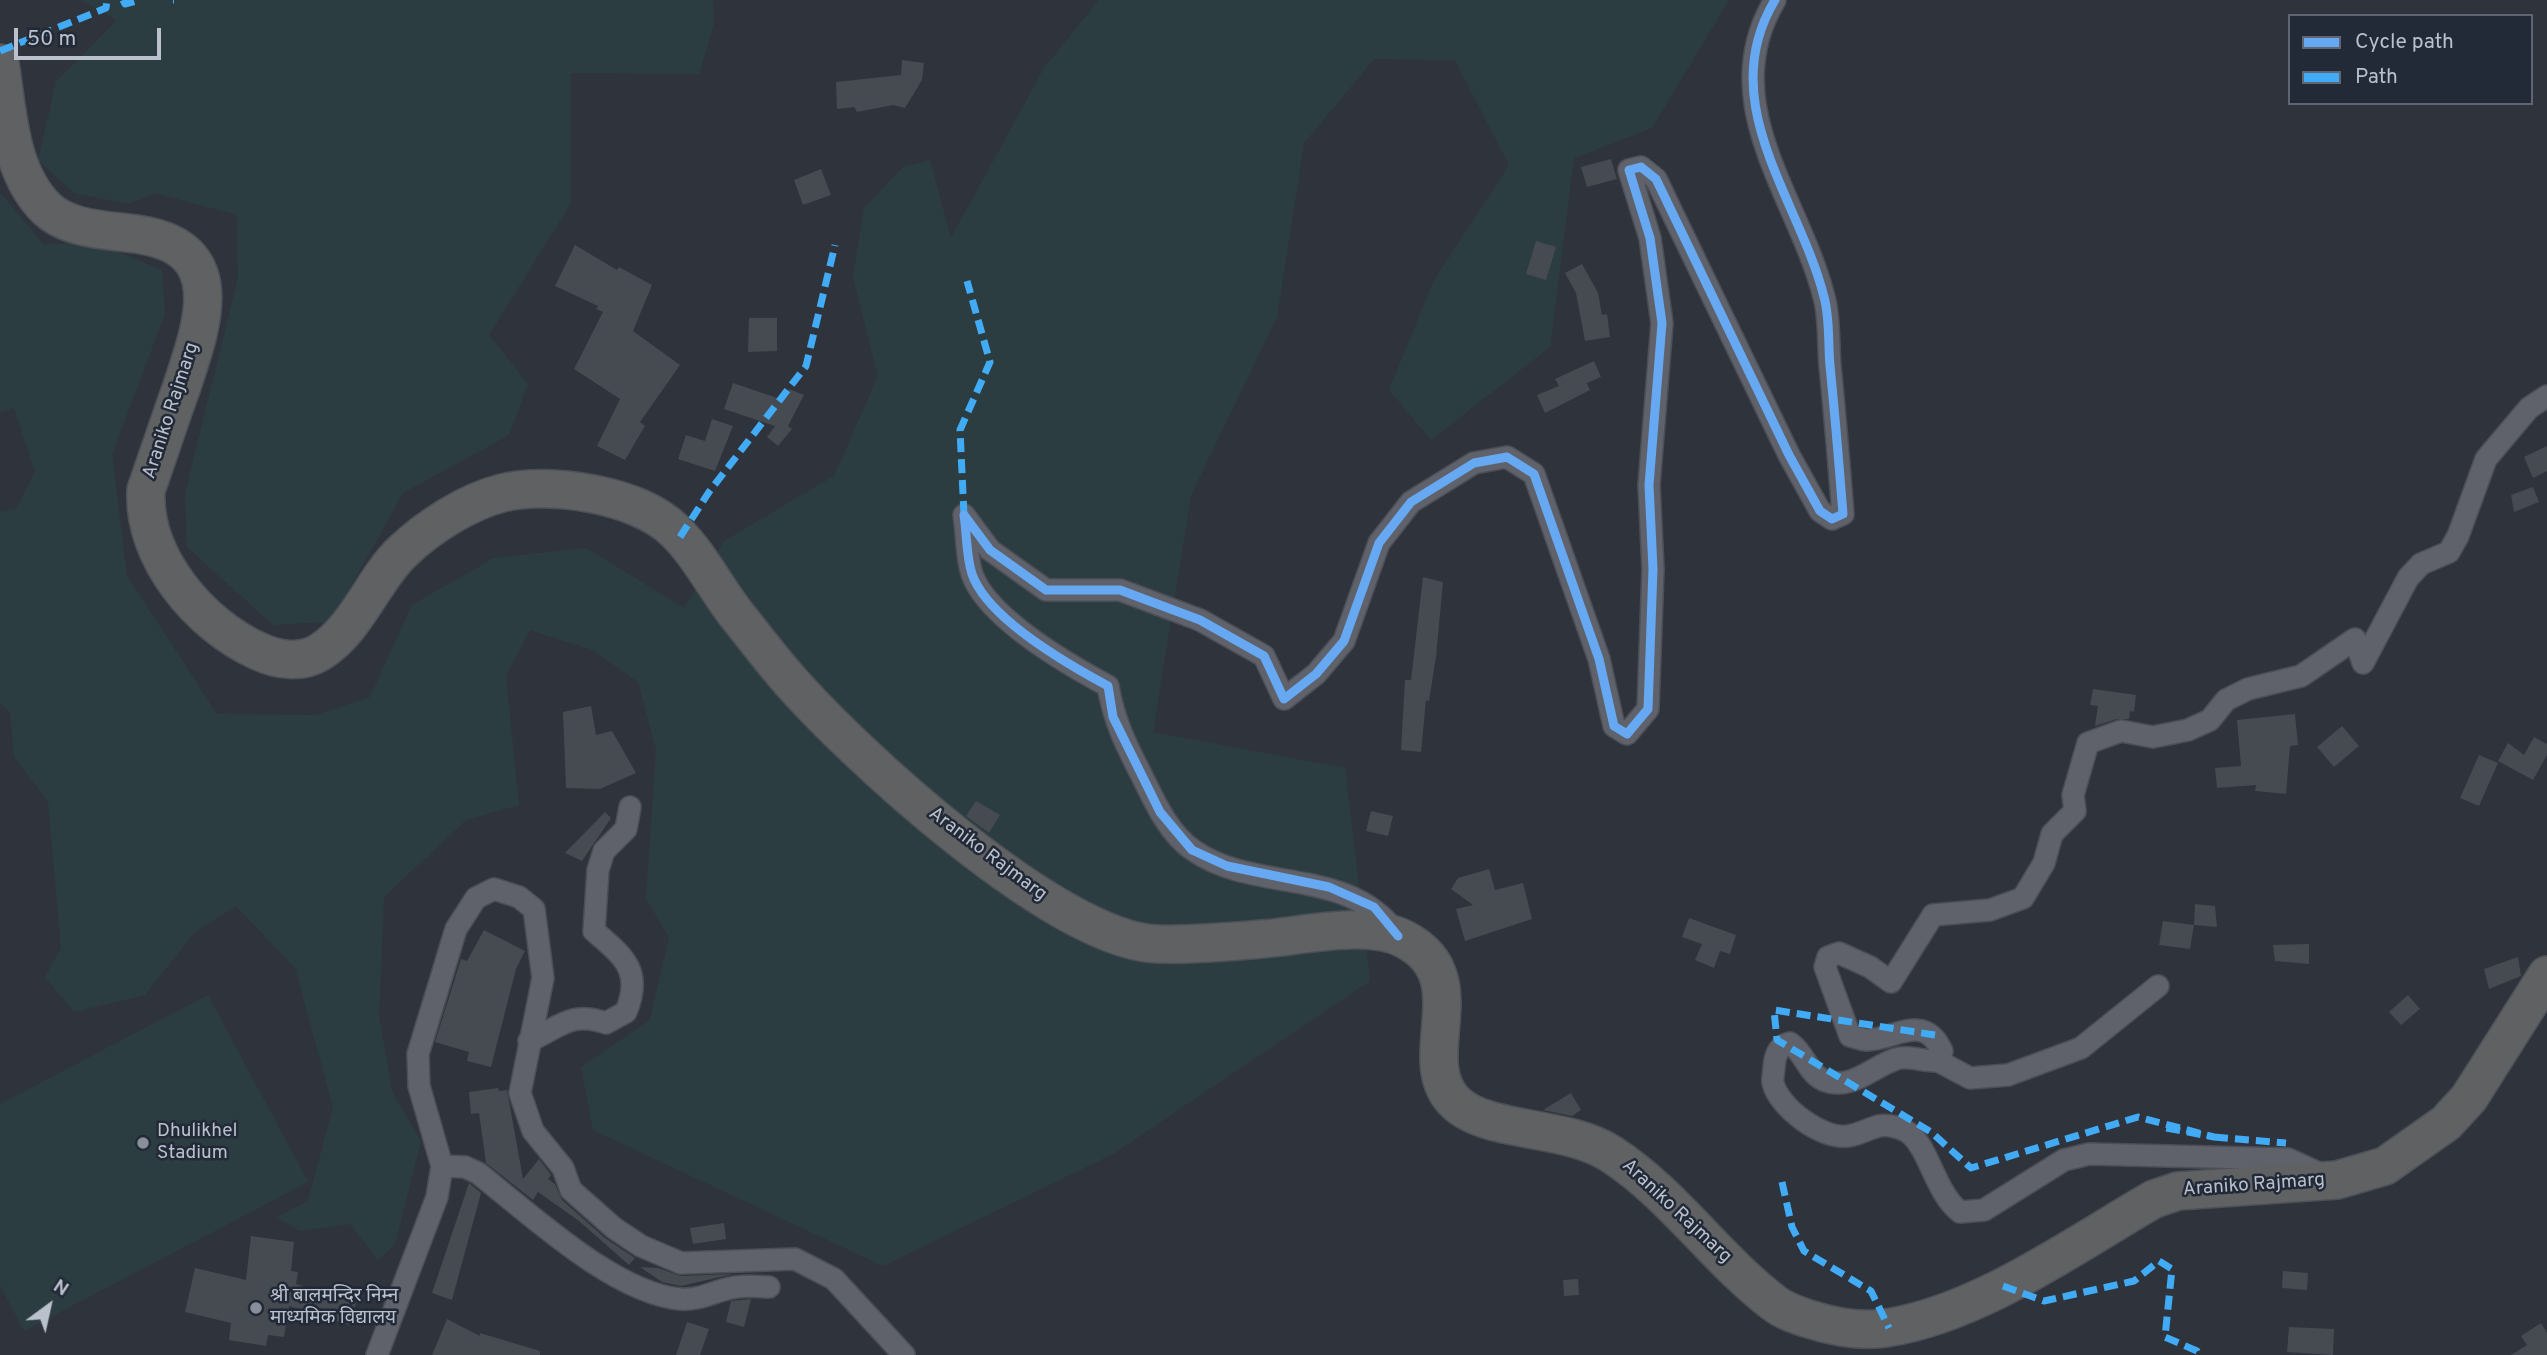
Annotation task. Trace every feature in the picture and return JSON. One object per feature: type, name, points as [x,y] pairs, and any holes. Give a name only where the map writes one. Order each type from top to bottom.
[{"type":"highway","name":"Araniko Rajmarg","points":[[0,63],[17,156],[27,184],[45,207],[67,222],[163,238],[186,252],[199,272],[202,283],[202,316],[146,489],[145,507],[156,540],[183,593],[201,615],[239,642],[280,658],[300,660],[320,652],[361,607],[396,557],[425,531],[499,493],[537,488],[604,498],[642,509],[677,533],[787,678],[845,737],[944,827],[1035,894],[1108,933],[1135,943],[1220,942],[1361,931],[1398,936],[1431,958],[1440,976],[1440,1066],[1447,1094],[1478,1119],[1557,1132],[1603,1149],[1643,1179],[1779,1307],[1841,1328],[1889,1328],[1947,1310],[2003,1286],[2154,1199],[2178,1191],[2337,1180],[2385,1166],[2446,1124],[2469,1098],[2547,975]]},
{"type":"street","points":[[1398,936],[1374,908],[1329,887],[1227,866],[1192,850],[1160,812],[1113,717],[1108,686],[1066,663],[1011,623],[972,575],[964,515],[990,550],[1046,590],[1120,590],[1200,620],[1264,656],[1284,699],[1316,674],[1344,640],[1379,543],[1411,502],[1474,463],[1507,457],[1534,474],[1599,659],[1614,726],[1627,734],[1648,709],[1653,569],[1649,485],[1662,323],[1650,238],[1629,170],[1641,167],[1656,179],[1789,455],[1820,511],[1832,519],[1843,514],[1824,298],[1767,150],[1752,96],[1755,59],[1763,20],[1775,0]]},
{"type":"street","points":[[1938,1061],[1942,1051],[1936,1038],[1919,1029],[1866,1041],[1850,1036],[1825,967],[1828,957],[1839,953],[1870,967],[1891,982],[1933,915],[1990,911],[2023,898],[2044,863],[2052,834],[2075,811],[2073,795],[2088,743],[2121,731],[2153,737],[2188,730],[2210,720],[2226,700],[2248,689],[2301,676],[2355,639],[2363,663],[2408,578],[2421,564],[2449,552],[2459,537],[2486,459],[2529,408],[2547,396]]},
{"type":"street","points":[[529,1041],[557,1028],[566,1019],[588,1017],[606,1023],[626,1012],[634,989],[632,973],[620,952],[594,931],[594,906],[598,870],[604,850],[626,830],[630,807]]},
{"type":"street","points":[[377,1355],[437,1197],[442,1166],[419,1086],[418,1054],[456,929],[476,898],[494,889],[519,897],[534,909],[542,978],[520,1093],[533,1131],[563,1168],[571,1190],[614,1228],[641,1246],[681,1263],[795,1259],[834,1279],[904,1355]]},
{"type":"street","points":[[2158,986],[2081,1048],[2008,1074],[1970,1078],[1938,1061],[1924,1063],[1898,1057],[1849,1083],[1825,1081],[1811,1071],[1799,1049],[1790,1043],[1783,1045],[1775,1056],[1773,1083],[1785,1105],[1816,1130],[1847,1136],[1877,1124],[1904,1130],[1919,1142],[1946,1201],[1960,1212],[1984,1210],[2064,1160],[2089,1154],[2288,1159],[2337,1180]]},
{"type":"street","points":[[442,1166],[465,1167],[478,1173],[594,1263],[628,1282],[680,1299],[706,1297],[736,1287],[769,1287]]},
{"type":"shaded area","points":[[81,0],[713,0],[714,23],[699,74],[571,73],[571,203],[489,335],[528,384],[509,435],[403,493],[331,622],[273,625],[187,547],[185,494],[238,277],[237,215],[155,193],[129,204],[74,193],[38,160],[56,82],[117,20]]},
{"type":"shaded area","points":[[1099,0],[1729,0],[1652,128],[1574,158],[1550,347],[1431,440],[1389,390],[1433,282],[1509,165],[1455,60],[1374,59],[1304,143],[1277,317],[1191,495],[1153,732],[1345,768],[1370,981],[1113,1154],[883,1266],[593,1130],[581,1067],[650,1020],[669,937],[646,899],[656,749],[638,682],[593,650],[530,630],[506,676],[519,805],[466,820],[384,897],[379,1016],[392,1092],[421,1141],[395,1244],[378,1260],[350,1224],[300,1231],[277,1217],[308,1201],[333,1107],[295,968],[236,906],[194,933],[145,995],[74,1012],[45,977],[61,948],[48,801],[14,757],[10,712],[0,703],[0,512],[16,509],[35,472],[14,408],[0,412],[0,192],[44,245],[92,241],[162,270],[165,314],[112,454],[127,576],[217,714],[316,715],[370,697],[412,605],[494,558],[586,548],[684,608],[724,541],[834,476],[878,376],[853,276],[864,208],[903,167],[930,160],[951,238],[1044,68]]},
{"type":"shaded area","name":"Dhulikhel Stadium","points":[[208,995],[308,1182],[24,1331],[0,1285],[0,1104]]},
{"type":"building","points":[[902,60],[924,63],[922,80],[905,108],[893,105],[857,112],[854,107],[837,109],[836,82],[901,75]]},
{"type":"building","points":[[1611,159],[1617,179],[1587,187],[1581,167]]},
{"type":"building","points":[[821,169],[831,195],[803,205],[794,180]]},
{"type":"building","points":[[1536,241],[1556,247],[1546,280],[1526,274]]},
{"type":"building","points":[[575,245],[617,270],[619,267],[652,285],[633,331],[680,365],[640,422],[645,426],[625,460],[597,446],[620,399],[574,369],[603,312],[596,309],[598,306],[555,286]]},
{"type":"building","points":[[1582,264],[1598,293],[1602,315],[1607,314],[1610,337],[1585,341],[1576,293],[1565,273]]},
{"type":"building","points":[[749,318],[777,318],[777,351],[748,352]]},
{"type":"building","points":[[1594,361],[1601,377],[1587,383],[1590,390],[1545,413],[1537,395],[1559,386],[1555,379]]},
{"type":"building","points":[[733,383],[783,400],[789,389],[804,395],[788,426],[792,429],[778,446],[767,437],[775,426],[724,409]]},
{"type":"building","points":[[712,419],[733,426],[715,471],[678,459],[686,435],[705,441]]},
{"type":"building","points":[[2547,446],[2547,471],[2533,478],[2524,457]]},
{"type":"building","points":[[2533,487],[2539,502],[2514,512],[2511,495]]},
{"type":"building","points":[[1423,577],[1443,582],[1436,657],[1429,701],[1426,700],[1421,752],[1401,750],[1405,680],[1411,680]]},
{"type":"building","points":[[2093,689],[2136,695],[2134,712],[2130,711],[2129,719],[2117,719],[2095,726],[2098,706],[2090,705]]},
{"type":"building","points":[[591,706],[596,735],[612,731],[636,773],[600,789],[566,788],[563,712]]},
{"type":"building","points":[[2295,714],[2298,745],[2290,746],[2286,794],[2255,791],[2256,785],[2217,788],[2215,768],[2241,766],[2237,720]]},
{"type":"building","points":[[2342,726],[2359,746],[2334,767],[2317,747]]},
{"type":"building","points":[[2534,737],[2547,744],[2547,755],[2533,780],[2498,761],[2508,743],[2524,755]]},
{"type":"building","points":[[2479,755],[2498,763],[2479,806],[2460,798]]},
{"type":"building","points":[[976,801],[1000,815],[989,833],[966,816]]},
{"type":"building","points":[[1371,811],[1393,816],[1388,836],[1366,831]]},
{"type":"building","points":[[605,812],[611,818],[582,861],[565,853]]},
{"type":"building","points":[[1489,869],[1495,890],[1523,883],[1532,919],[1465,941],[1456,909],[1473,905],[1451,889],[1458,878]]},
{"type":"building","points":[[2195,904],[2215,906],[2217,927],[2194,925]]},
{"type":"building","points":[[1689,918],[1736,935],[1730,954],[1720,951],[1714,968],[1695,960],[1702,944],[1682,937]]},
{"type":"building","points":[[2163,921],[2194,925],[2190,949],[2159,945]]},
{"type":"building","points":[[484,930],[525,951],[516,969],[491,1067],[467,1061],[469,1052],[435,1042],[461,959],[467,961]]},
{"type":"building","points":[[2309,944],[2309,964],[2275,961],[2273,945]]},
{"type":"building","points":[[2518,957],[2521,976],[2489,989],[2484,969]]},
{"type":"building","points":[[2408,995],[2420,1009],[2401,1025],[2389,1012]]},
{"type":"building","points":[[498,1088],[499,1091],[507,1090],[523,1179],[539,1159],[551,1175],[548,1179],[555,1184],[562,1200],[605,1238],[635,1258],[629,1265],[579,1221],[538,1192],[533,1200],[486,1163],[479,1113],[471,1114],[469,1092]]},
{"type":"building","points":[[1571,1093],[1581,1110],[1572,1116],[1543,1110]]},
{"type":"building","points":[[469,1183],[481,1193],[452,1300],[432,1293]]},
{"type":"building","points":[[724,1223],[726,1239],[693,1244],[690,1228]]},
{"type":"building","points":[[251,1236],[294,1242],[291,1271],[298,1272],[296,1284],[356,1303],[349,1325],[289,1306],[284,1337],[268,1335],[266,1346],[229,1340],[231,1323],[185,1312],[195,1268],[246,1280]]},
{"type":"building","points":[[640,1267],[658,1268],[681,1276],[733,1274],[681,1286],[662,1282]]},
{"type":"building","points":[[2283,1271],[2308,1273],[2307,1290],[2282,1288]]},
{"type":"building","points":[[1578,1279],[1579,1295],[1564,1296],[1563,1280]]},
{"type":"building","points":[[751,1299],[744,1327],[726,1322],[731,1301]]},
{"type":"building","points":[[447,1319],[480,1336],[480,1333],[540,1351],[540,1355],[432,1355]]},
{"type":"building","points":[[687,1322],[709,1329],[700,1355],[676,1355]]},
{"type":"building","points":[[2541,1323],[2547,1333],[2547,1355],[2511,1355],[2527,1345],[2521,1336]]},
{"type":"building","points":[[2289,1327],[2334,1329],[2333,1355],[2287,1352]]},
{"type":"marked path","points":[[0,51],[106,8],[107,0]]},
{"type":"marked path","points":[[123,0],[125,4],[140,0]]},
{"type":"marked path","points":[[680,537],[709,492],[806,366],[835,245]]},
{"type":"marked path","points":[[964,515],[960,430],[990,362],[967,281]]},
{"type":"marked path","points":[[1935,1035],[1774,1010],[1777,1040],[1931,1132],[1971,1168],[2138,1117],[2214,1137],[2166,1128]]},
{"type":"marked path","points":[[2214,1137],[2286,1143]]},
{"type":"marked path","points":[[1782,1182],[1792,1227],[1804,1251],[1871,1291],[1889,1328]]},
{"type":"marked path","points":[[2003,1286],[2044,1301],[2134,1281],[2159,1261],[2172,1269],[2165,1337],[2197,1351],[2199,1355]]},
{"type":"cycle path","points":[[1398,936],[1374,907],[1329,887],[1227,866],[1192,850],[1160,812],[1113,717],[1108,686],[1031,639],[994,607],[981,591],[970,567],[964,515],[990,550],[1046,590],[1120,590],[1200,620],[1264,656],[1284,699],[1316,674],[1344,641],[1379,543],[1411,502],[1474,463],[1507,457],[1534,474],[1599,659],[1614,726],[1627,734],[1648,709],[1653,569],[1649,485],[1662,323],[1650,238],[1629,170],[1641,167],[1656,179],[1789,455],[1820,511],[1832,519],[1843,514],[1826,305],[1812,260],[1767,150],[1757,113],[1753,76],[1758,38],[1775,0]]},
{"type":"place","name":"Dhulikhel Stadium","points":[[143,1143]]},
{"type":"place","name":"श्री बालमन्दिर निम्न माध्यमिक विद्यालय","points":[[256,1308]]}]
